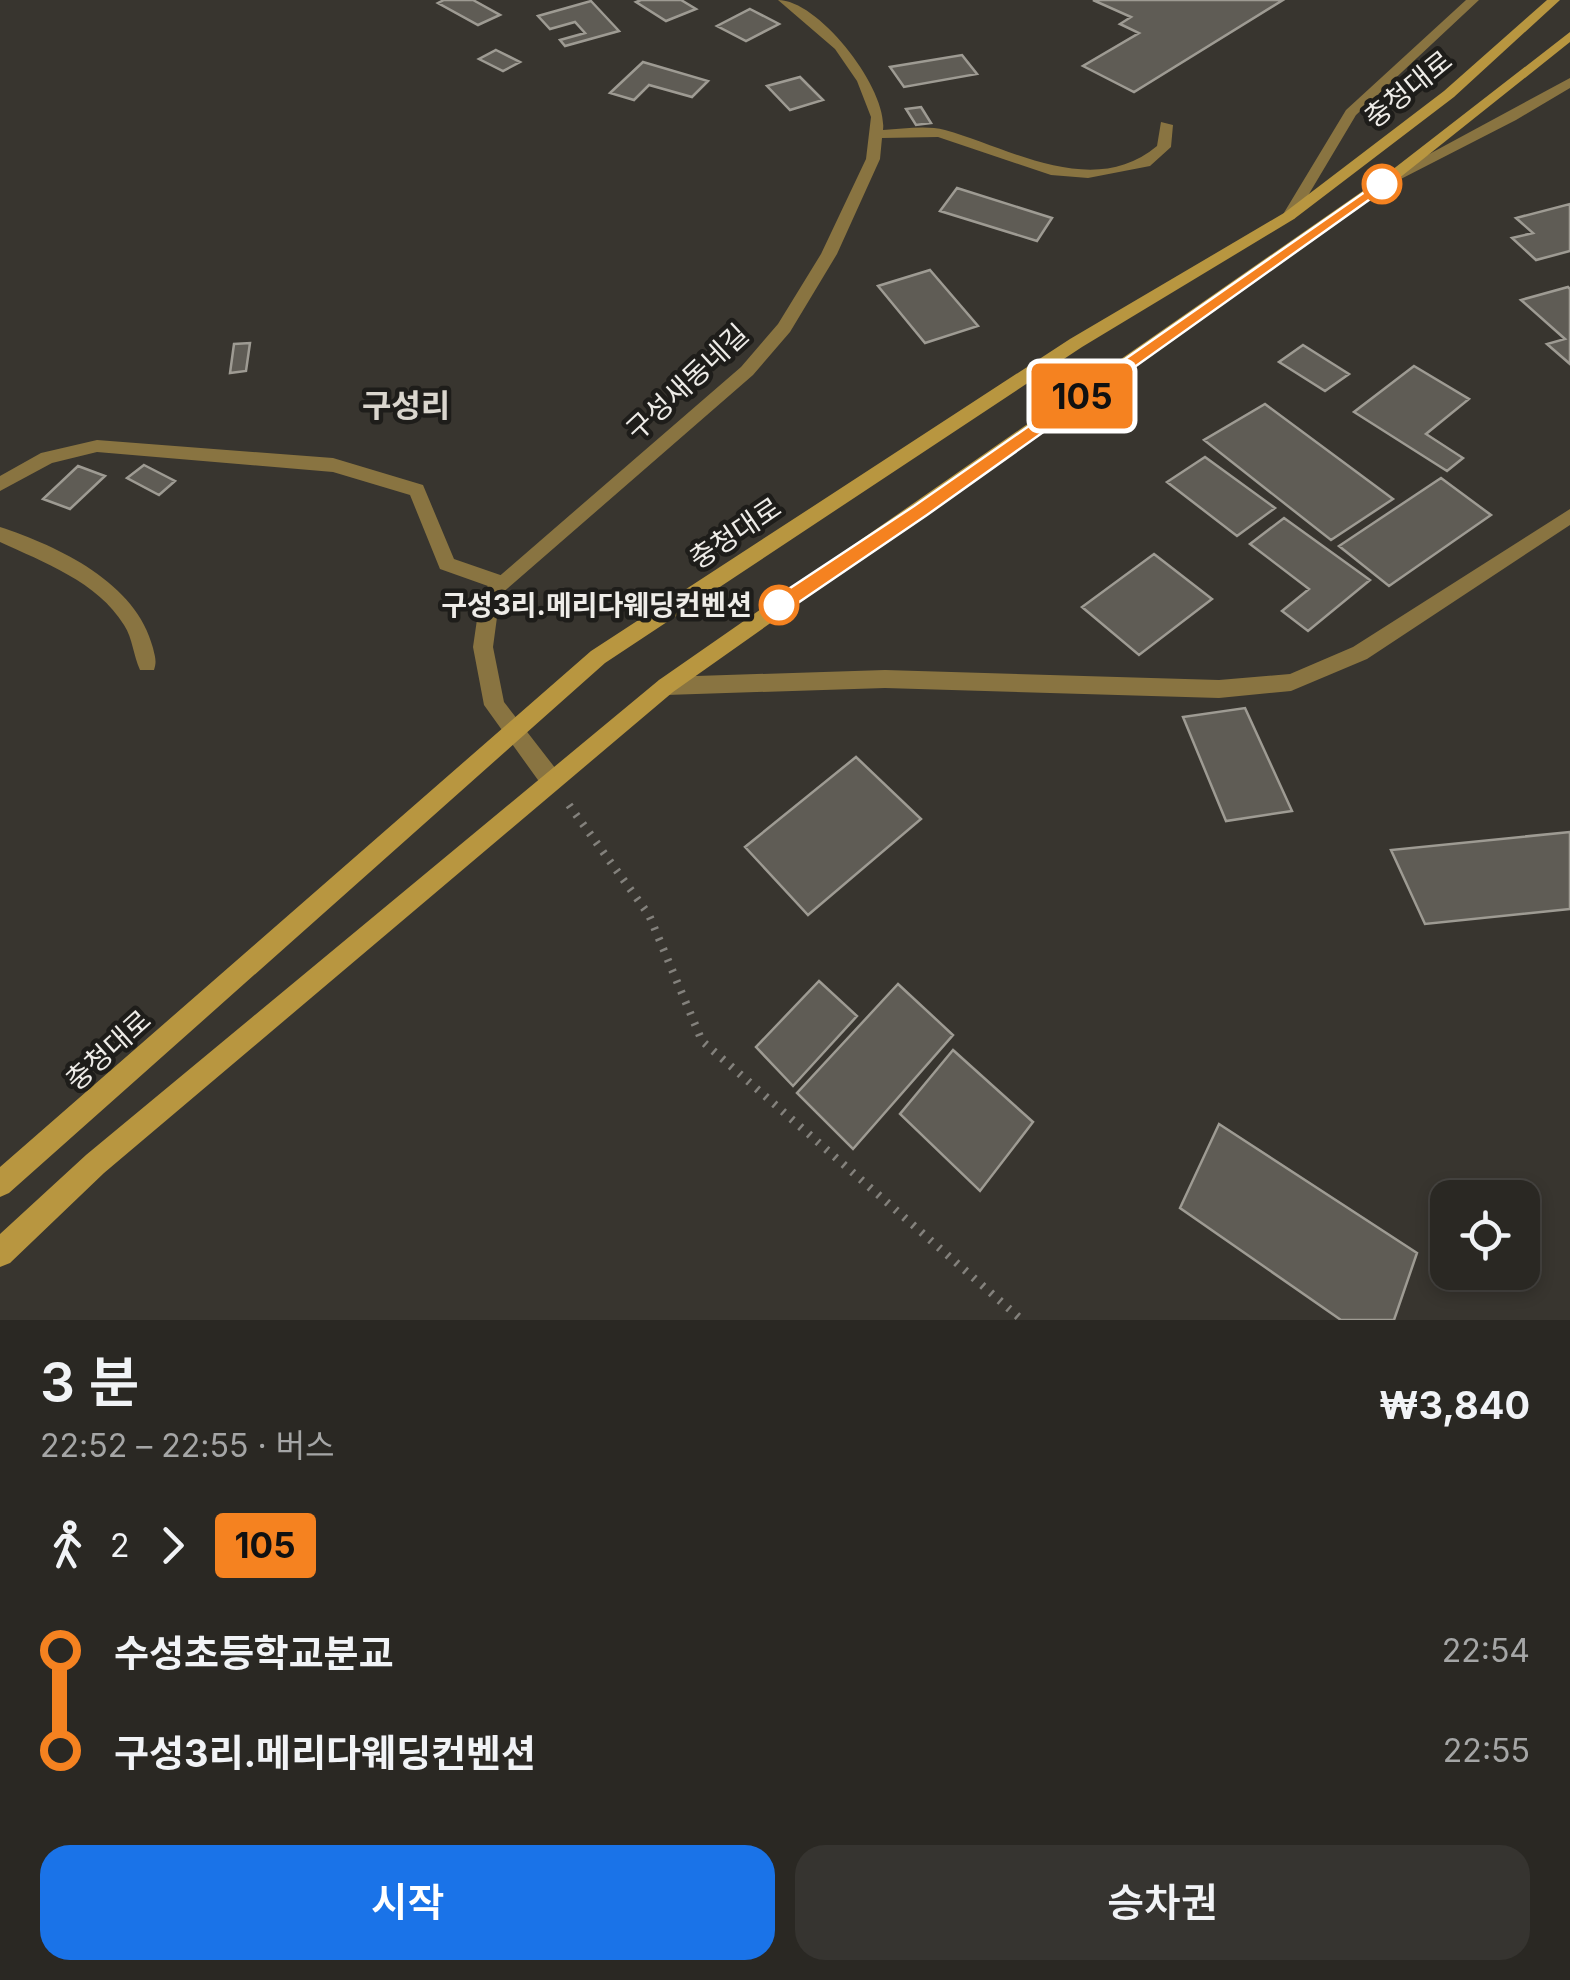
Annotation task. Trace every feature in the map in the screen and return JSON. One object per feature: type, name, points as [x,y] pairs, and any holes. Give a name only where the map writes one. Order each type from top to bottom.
[{"type":"main road","name":"충청대로","points":[[0,1184],[598,657],[1076,344],[1289,216],[1449,94],[1554,0]]},
{"type":"main road","points":[[0,1253],[95,1164],[666,686],[1388,180],[1570,36]]},
{"type":"street","name":"구성새동네길","points":[[551,780],[494,705],[483,648],[491,592],[747,371],[784,328],[829,254],[873,159],[878,117],[864,82],[840,46],[784,0]]},
{"type":"street","points":[[1289,216],[1351,113],[1473,0]]},
{"type":"street","points":[[1388,180],[1570,82]]},
{"type":"street","points":[[876,134],[939,132],[1056,172],[1088,174],[1145,163],[1164,146],[1166,125]]},
{"type":"street","points":[[0,484],[46,458],[96,446],[333,465],[416,490],[447,564],[502,583]]},
{"type":"street","points":[[666,686],[885,679],[1220,689],[1291,682],[1360,653],[1570,516]]},
{"type":"street","points":[[0,534],[90,578],[129,612],[145,646],[147,664]]},
{"type":"path","points":[[551,780],[650,915],[702,1041],[1022,1320]]},
{"type":"building","points":[[473,0],[500,15],[478,25],[438,3]]},
{"type":"building","points":[[681,0],[696,9],[666,21],[636,2]]},
{"type":"building","points":[[1093,0],[1283,0],[1134,92],[1083,66],[1139,33],[1120,24],[1131,17]]},
{"type":"building","points":[[591,1],[619,31],[565,46],[560,40],[585,33],[575,22],[550,29],[538,16]]},
{"type":"building","points":[[750,9],[779,24],[746,41],[717,26]]},
{"type":"building","points":[[496,50],[520,62],[503,71],[479,59]]},
{"type":"building","points":[[962,55],[977,74],[904,87],[890,67]]},
{"type":"building","points":[[643,62],[708,81],[692,97],[649,85],[634,100],[610,93]]},
{"type":"building","points":[[800,77],[823,100],[790,110],[767,86]]},
{"type":"building","points":[[921,107],[931,123],[916,125],[906,109]]},
{"type":"building","points":[[957,188],[1052,218],[1037,241],[940,211]]},
{"type":"building","points":[[1570,204],[1570,251],[1536,260],[1512,238],[1533,233],[1516,218]]},
{"type":"building","points":[[930,270],[978,326],[925,343],[878,286]]},
{"type":"building","points":[[1568,287],[1570,364],[1547,344],[1565,339],[1521,300]]},
{"type":"building","points":[[250,343],[246,371],[230,373],[234,344]]},
{"type":"building","points":[[1303,345],[1349,374],[1325,391],[1279,362]]},
{"type":"building","points":[[1414,366],[1469,399],[1426,434],[1463,458],[1447,471],[1354,412]]},
{"type":"building","points":[[1265,404],[1393,499],[1331,540],[1204,440]]},
{"type":"building","points":[[1205,457],[1275,508],[1237,536],[1167,482]]},
{"type":"building","points":[[144,465],[175,481],[159,495],[127,478]]},
{"type":"building","points":[[78,466],[105,476],[70,509],[43,499]]},
{"type":"building","points":[[1441,478],[1491,515],[1389,586],[1339,546]]},
{"type":"building","points":[[1284,518],[1370,580],[1308,631],[1282,611],[1309,589],[1250,544]]},
{"type":"building","points":[[1154,554],[1212,599],[1139,655],[1082,607]]},
{"type":"building","points":[[1245,708],[1292,811],[1226,821],[1183,717]]},
{"type":"building","points":[[856,757],[921,819],[808,915],[745,847]]},
{"type":"building","points":[[1570,832],[1570,909],[1425,924],[1391,850]]},
{"type":"building","points":[[819,981],[857,1016],[793,1086],[756,1047]]},
{"type":"building","points":[[898,984],[953,1035],[853,1149],[797,1093]]},
{"type":"building","points":[[953,1050],[1033,1122],[980,1191],[900,1114]]},
{"type":"building","points":[[1219,1124],[1417,1253],[1394,1320],[1341,1320],[1180,1208]]},
{"type":"bus line","name":"105","points":[[779,605],[921,510],[1382,184]]},
{"type":"place","name":"구성3리.메리다웨딩컨벤션","points":[[779,605]]},
{"type":"district","name":"구성리","points":[[406,406]]}]
